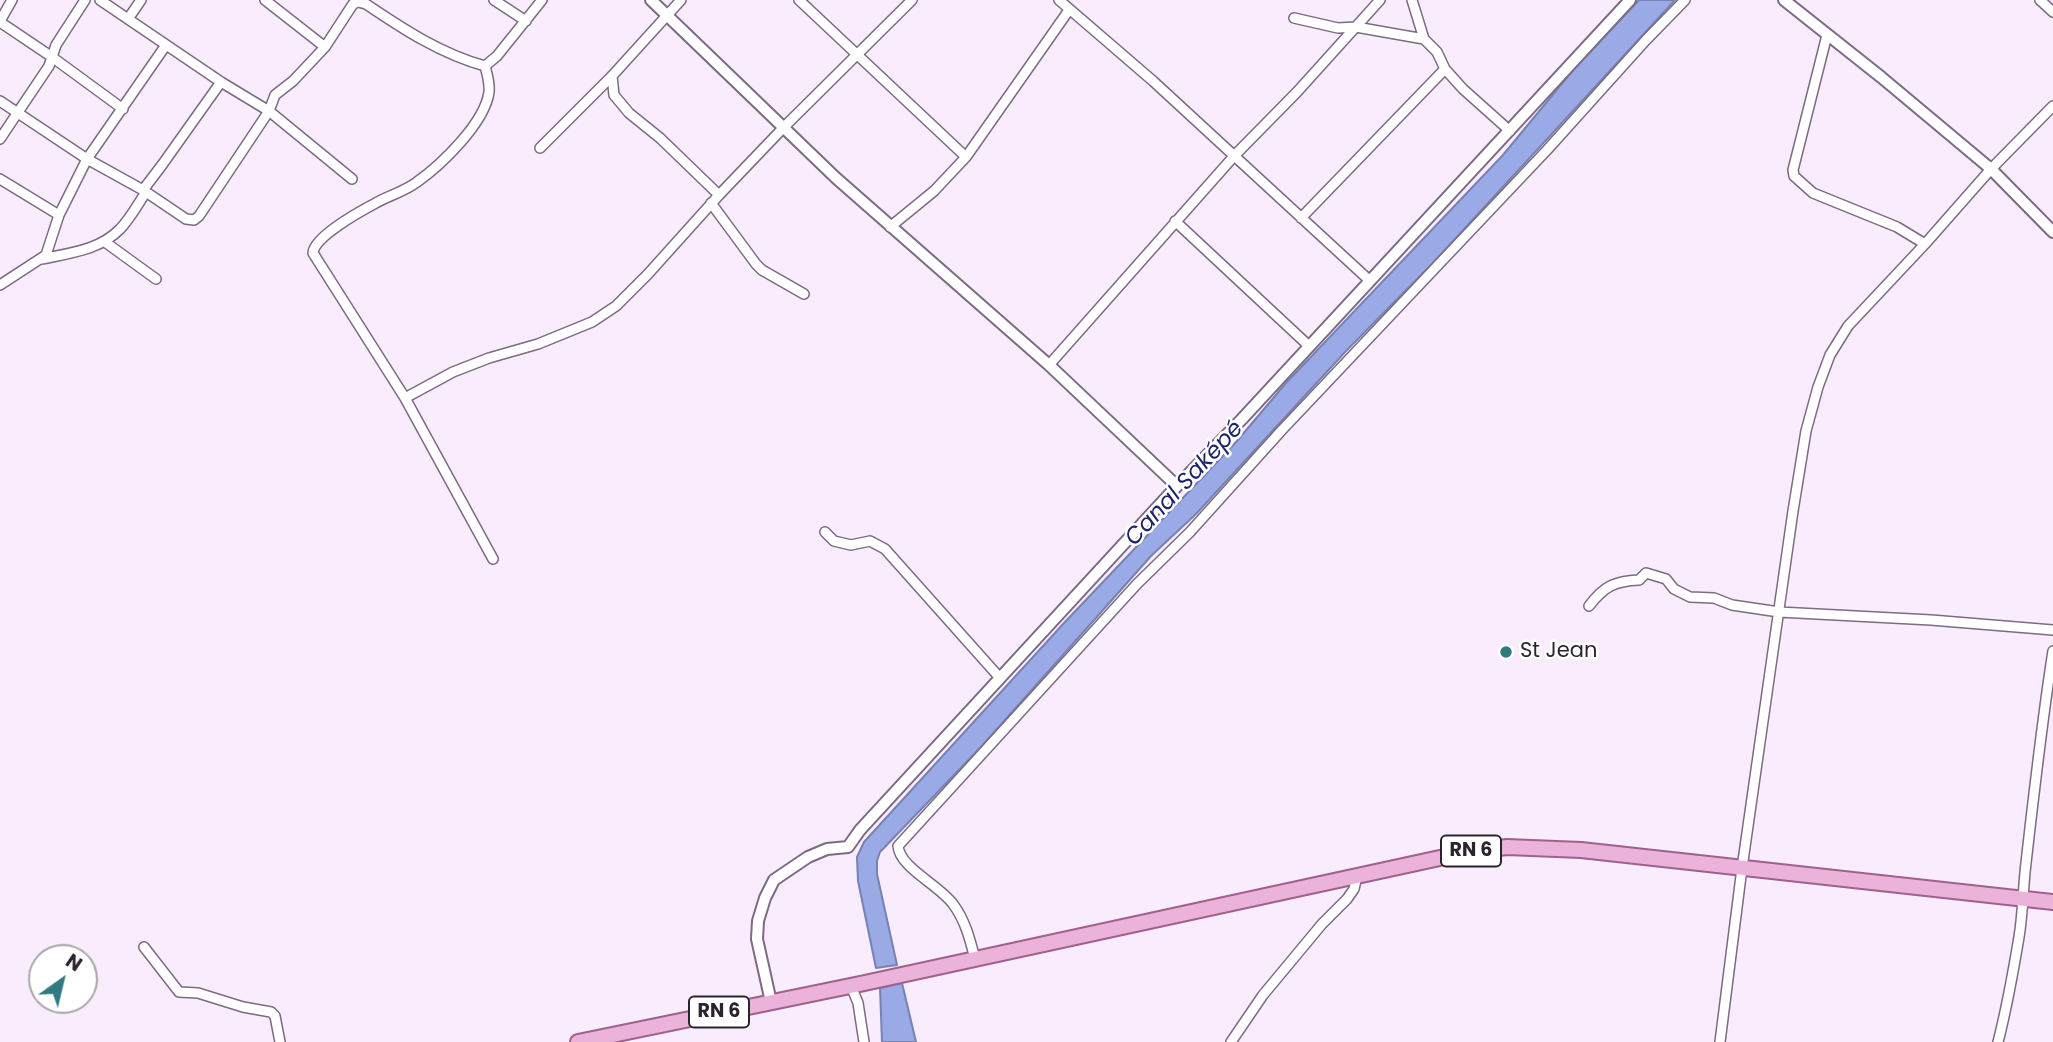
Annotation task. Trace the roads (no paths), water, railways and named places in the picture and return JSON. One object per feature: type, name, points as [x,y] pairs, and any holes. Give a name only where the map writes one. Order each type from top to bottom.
[{"type":"main road","name":"RN 6","points":[[578,1042],[617,1038],[771,1002],[1472,851],[1507,847],[1581,850],[2053,901]]},
{"type":"street","points":[[12,0],[0,22],[123,109]]},
{"type":"street","points":[[0,139],[49,66],[56,45],[85,0]]},
{"type":"street","points":[[100,0],[221,82],[269,111],[352,179]]},
{"type":"street","points":[[128,19],[141,0]]},
{"type":"street","points":[[265,0],[325,47]]},
{"type":"street","points":[[494,0],[526,21]]},
{"type":"street","points":[[485,66],[498,56],[542,0]]},
{"type":"street","points":[[651,0],[785,126],[836,178],[1049,365],[1177,486]]},
{"type":"street","points":[[540,148],[612,76],[681,0]]},
{"type":"street","points":[[799,0],[965,157]]},
{"type":"street","points":[[405,398],[453,372],[592,323],[616,306],[785,126],[912,0]]},
{"type":"street","points":[[1059,0],[1235,155],[1369,280]]},
{"type":"street","points":[[1049,365],[1175,221],[1380,0]]},
{"type":"street","points":[[1412,0],[1424,39],[1437,52],[1444,69],[1510,131]]},
{"type":"street","points":[[771,1002],[757,939],[758,921],[774,880],[808,857],[827,849],[848,847],[860,830],[1177,486],[1630,0]]},
{"type":"street","points":[[975,959],[963,918],[937,887],[909,868],[898,854],[898,846],[1129,593],[1172,547],[1190,532],[1685,0]]},
{"type":"street","points":[[1784,0],[1991,169],[2053,232]]},
{"type":"street","points":[[2040,0],[2053,12]]},
{"type":"street","points":[[0,101],[87,159],[144,191],[186,219],[194,220],[269,111],[275,95],[293,81],[325,47],[353,4],[366,4],[429,43],[465,61],[485,66]]},
{"type":"street","points":[[890,227],[934,191],[965,157],[1069,10]]},
{"type":"street","points":[[1294,18],[1338,28],[1356,27],[1424,39]]},
{"type":"street","points":[[1828,35],[1793,170],[1794,176],[1812,193],[1897,227],[1925,244]]},
{"type":"street","points":[[42,260],[48,251],[59,215],[87,159],[166,45]]},
{"type":"street","points":[[485,66],[489,94],[472,128],[459,144],[416,183],[376,202],[336,228],[313,248],[313,253],[405,398],[493,559]]},
{"type":"street","points":[[1301,218],[1444,69]]},
{"type":"street","points":[[612,76],[614,95],[629,113],[660,138],[719,195]]},
{"type":"street","points":[[0,285],[42,260],[105,242],[122,228],[144,191],[221,82]]},
{"type":"street","points":[[1720,1042],[1742,868],[1806,431],[1818,387],[1830,355],[1848,326],[1991,169],[2053,106]]},
{"type":"street","points":[[0,178],[59,215]]},
{"type":"street","points":[[711,203],[755,264],[804,294]]},
{"type":"street","points":[[1175,221],[1309,345]]},
{"type":"street","points":[[105,242],[156,279]]},
{"type":"street","points":[[825,532],[834,541],[851,545],[870,541],[885,549],[1000,678]]},
{"type":"street","points":[[1589,606],[1598,593],[1621,580],[1639,580],[1646,573],[1666,579],[1674,589],[1690,597],[1714,598],[1732,605],[1779,612],[2053,630]]},
{"type":"street","points":[[1998,1042],[2010,995],[2019,938],[2041,733],[2053,651]]},
{"type":"street","points":[[1231,1042],[1263,995],[1322,924],[1347,899],[1354,889],[1357,876]]},
{"type":"street","points":[[144,947],[179,992],[198,993],[243,1007],[271,1012],[275,1016],[280,1042]]},
{"type":"street","points":[[856,985],[864,1042]]},
{"type":"water","points":[[1639,0],[1675,0],[1432,264],[1346,351],[1196,514],[1151,556],[981,747],[880,852],[877,874],[897,965],[876,968],[858,881],[857,857],[864,842],[1064,623],[1237,441],[1286,383],[1503,155],[1574,69]]},
{"type":"water","points":[[902,983],[916,1042],[882,1042],[880,988]]},
{"type":"place","name":"St Jean","points":[[1506,652]]},
{"type":"water label","name":"Canal Saképé","points":[[1185,484]]}]
